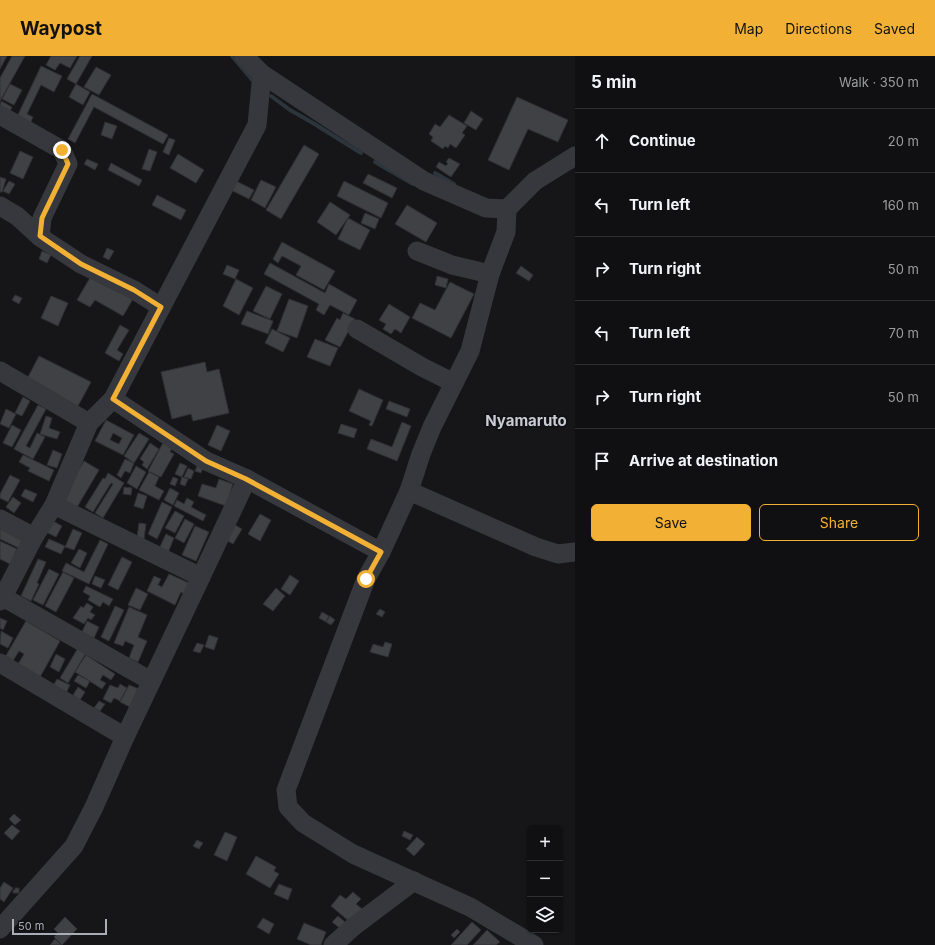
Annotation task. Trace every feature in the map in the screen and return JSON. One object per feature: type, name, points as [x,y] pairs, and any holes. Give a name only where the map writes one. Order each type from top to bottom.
[{"type":"street","points":[[244,56],[262,74],[424,181],[486,208],[507,209]]},
{"type":"street","points":[[151,681],[1,599],[34,537],[54,505],[90,423],[113,399],[256,125],[262,74]]},
{"type":"street","points":[[0,115],[62,150],[68,164],[42,218],[40,236]]},
{"type":"street","points":[[534,945],[470,907],[353,854],[303,823],[288,807],[286,790],[366,579],[381,552],[409,491],[424,447],[470,351],[490,274],[506,232],[507,209],[535,181],[575,156]]},
{"type":"street","points":[[0,206],[17,216],[40,236],[81,264],[134,290],[161,307]]},
{"type":"street","points":[[417,251],[452,264],[490,274]]},
{"type":"street","points":[[357,329],[422,367],[454,383]]},
{"type":"street","points":[[0,371],[90,423]]},
{"type":"street","points":[[113,399],[206,461],[246,479],[381,552]]},
{"type":"street","points":[[2,923],[74,846],[94,807],[125,737],[246,479]]},
{"type":"street","points":[[409,491],[536,547],[558,554],[575,552]]},
{"type":"street","points":[[54,505],[201,577]]},
{"type":"street","points":[[0,519],[34,537]]},
{"type":"street","points":[[0,663],[125,737]]},
{"type":"street","points":[[333,945],[353,927],[414,881]]},
{"type":"building","points":[[0,56],[7,56],[0,69]]},
{"type":"building","points":[[12,56],[25,56],[0,101],[0,78]]},
{"type":"building","points":[[51,56],[77,56],[70,68],[60,63],[55,70],[46,65]]},
{"type":"building","points":[[80,56],[92,56],[76,84],[67,79]]},
{"type":"building","points":[[41,66],[62,76],[54,92],[41,85],[27,114],[33,117],[29,126],[16,119]]},
{"type":"building","points":[[96,67],[111,75],[99,95],[84,87]]},
{"type":"building","points":[[10,84],[22,90],[14,105],[2,99]]},
{"type":"building","points":[[76,84],[90,92],[83,105],[69,97]]},
{"type":"building","points":[[92,94],[168,135],[163,144],[94,107],[75,143],[68,139]]},
{"type":"building","points":[[517,97],[568,120],[558,142],[528,129],[509,170],[488,160]]},
{"type":"building","points":[[1,101],[12,107],[9,114],[0,110]]},
{"type":"building","points":[[471,111],[483,119],[476,130],[464,123]]},
{"type":"building","points":[[449,115],[467,126],[462,133],[465,135],[456,148],[450,144],[448,148],[445,146],[443,149],[431,141],[433,137],[429,134],[435,124],[440,127]]},
{"type":"building","points":[[105,122],[117,126],[112,139],[101,135]]},
{"type":"building","points":[[169,138],[175,140],[169,155],[163,152]]},
{"type":"building","points":[[304,145],[319,154],[281,219],[266,210]]},
{"type":"building","points":[[149,149],[157,152],[150,171],[142,169]]},
{"type":"building","points":[[20,151],[33,157],[23,179],[10,173]]},
{"type":"building","points":[[178,154],[204,170],[196,183],[170,168]]},
{"type":"building","points":[[449,158],[460,164],[451,177],[436,167],[439,162],[446,166],[448,163],[446,162]]},
{"type":"building","points":[[87,159],[98,164],[95,170],[84,164]]},
{"type":"building","points":[[111,163],[142,180],[139,186],[108,170]]},
{"type":"building","points":[[368,174],[397,188],[392,198],[363,183]]},
{"type":"building","points":[[0,177],[6,179],[2,192],[0,192]]},
{"type":"building","points":[[261,180],[276,187],[265,208],[251,200]]},
{"type":"building","points":[[9,181],[15,184],[9,194],[3,191]]},
{"type":"building","points":[[236,181],[254,190],[249,199],[231,190]]},
{"type":"building","points":[[344,181],[388,203],[381,218],[337,196]]},
{"type":"building","points":[[157,195],[186,210],[181,220],[152,205]]},
{"type":"building","points":[[330,202],[350,215],[336,235],[317,222]]},
{"type":"building","points":[[407,205],[437,223],[426,242],[395,224]]},
{"type":"building","points":[[365,213],[379,219],[375,229],[361,223]]},
{"type":"building","points":[[348,218],[370,230],[360,250],[338,239]]},
{"type":"building","points":[[282,242],[335,271],[324,290],[296,275],[301,266],[282,256],[278,263],[273,259]]},
{"type":"building","points":[[107,248],[114,251],[109,260],[103,257]]},
{"type":"building","points":[[42,251],[51,255],[47,263],[39,259]]},
{"type":"building","points":[[270,263],[325,293],[329,284],[357,300],[349,315],[330,305],[324,315],[316,310],[319,304],[264,274]]},
{"type":"building","points":[[227,265],[239,270],[235,279],[223,274]]},
{"type":"building","points":[[521,266],[533,275],[529,281],[516,273]]},
{"type":"building","points":[[91,276],[133,299],[123,316],[95,300],[90,307],[77,300]]},
{"type":"building","points":[[437,276],[448,279],[446,288],[435,285]]},
{"type":"building","points":[[236,279],[253,288],[239,315],[223,306]]},
{"type":"building","points":[[450,282],[474,294],[451,338],[412,318],[420,303],[435,310]]},
{"type":"building","points":[[266,286],[282,294],[270,319],[253,311]]},
{"type":"building","points":[[15,295],[22,298],[19,304],[12,300]]},
{"type":"building","points":[[51,296],[68,303],[58,326],[41,318]]},
{"type":"building","points":[[289,299],[308,306],[297,338],[277,331]]},
{"type":"building","points":[[389,304],[410,317],[401,333],[395,329],[391,334],[383,329],[386,324],[379,320]]},
{"type":"building","points":[[247,311],[273,321],[268,334],[241,324]]},
{"type":"building","points":[[343,313],[355,319],[340,347],[325,340],[337,318],[340,320]]},
{"type":"building","points":[[120,325],[129,330],[117,350],[123,354],[119,361],[105,353]]},
{"type":"building","points":[[272,329],[290,338],[283,352],[265,343]]},
{"type":"building","points":[[315,339],[338,348],[330,366],[307,357]]},
{"type":"building","points":[[39,356],[91,382],[78,406],[27,379]]},
{"type":"building","points":[[205,362],[207,372],[219,369],[229,413],[193,421],[191,414],[172,419],[161,372]]},
{"type":"building","points":[[359,389],[383,400],[372,426],[369,425],[371,421],[349,411]]},
{"type":"building","points":[[23,397],[30,401],[22,416],[15,413]]},
{"type":"building","points":[[389,401],[410,409],[407,417],[386,409]]},
{"type":"building","points":[[38,405],[46,409],[26,446],[30,448],[37,433],[45,437],[33,459],[14,449]]},
{"type":"building","points":[[6,409],[16,414],[9,428],[0,424]]},
{"type":"building","points":[[46,416],[52,418],[49,428],[60,432],[57,439],[40,434]]},
{"type":"building","points":[[106,420],[134,435],[123,455],[95,441]],"holes":[[[113,433],[122,438],[119,444],[110,440]]]},
{"type":"building","points":[[402,422],[411,426],[397,461],[367,449],[371,439],[392,447]]},
{"type":"building","points":[[341,424],[357,429],[354,438],[338,433]]},
{"type":"building","points":[[12,425],[21,430],[12,447],[3,443]]},
{"type":"building","points":[[217,425],[230,431],[221,451],[208,445]]},
{"type":"building","points":[[139,433],[149,439],[134,463],[124,456]]},
{"type":"building","points":[[164,441],[173,446],[170,452],[174,454],[161,477],[148,471]]},
{"type":"building","points":[[150,443],[159,449],[147,469],[142,465],[144,462],[140,459]]},
{"type":"building","points":[[53,450],[62,454],[57,468],[47,465]]},
{"type":"building","points":[[23,455],[54,470],[49,481],[28,471],[30,468],[19,462]]},
{"type":"building","points":[[125,459],[134,463],[130,473],[125,471],[121,478],[117,475]]},
{"type":"building","points":[[84,461],[99,470],[76,509],[61,500]]},
{"type":"building","points":[[180,463],[187,466],[182,477],[175,474]]},
{"type":"building","points":[[136,466],[146,472],[137,489],[127,483]]},
{"type":"building","points":[[197,466],[203,468],[201,473],[195,471]]},
{"type":"building","points":[[188,468],[194,471],[191,479],[184,477]]},
{"type":"building","points":[[149,472],[159,477],[155,486],[164,491],[159,500],[139,490]]},
{"type":"building","points":[[108,473],[124,483],[103,518],[95,513],[113,484],[111,483],[93,512],[85,507],[103,478],[105,479]]},
{"type":"building","points":[[10,475],[20,480],[8,502],[0,498],[0,494]]},
{"type":"building","points":[[173,477],[178,479],[175,486],[170,484]]},
{"type":"building","points":[[182,477],[188,479],[185,486],[180,484]]},
{"type":"building","points":[[219,479],[233,484],[226,506],[198,496],[202,484],[216,488]]},
{"type":"building","points":[[124,487],[132,488],[131,495],[123,494]]},
{"type":"building","points":[[170,488],[179,493],[173,505],[164,500]]},
{"type":"building","points":[[25,489],[37,494],[33,502],[21,496]]},
{"type":"building","points":[[138,493],[147,496],[143,509],[134,506]]},
{"type":"building","points":[[13,497],[21,503],[14,513],[6,507]]},
{"type":"building","points":[[187,498],[194,502],[191,507],[206,515],[203,521],[174,506],[177,500],[184,504]]},
{"type":"building","points":[[162,502],[172,507],[157,539],[148,534]]},
{"type":"building","points":[[175,511],[184,516],[175,533],[165,528]]},
{"type":"building","points":[[260,514],[271,520],[260,541],[248,534]]},
{"type":"building","points":[[185,519],[194,524],[184,543],[175,538]]},
{"type":"building","points":[[51,520],[62,526],[56,537],[46,532]]},
{"type":"building","points":[[139,523],[146,524],[144,539],[137,538]]},
{"type":"building","points":[[0,524],[24,536],[19,548],[0,539]]},
{"type":"building","points":[[235,525],[242,529],[233,544],[226,540]]},
{"type":"building","points":[[195,526],[209,532],[196,561],[182,555]]},
{"type":"building","points":[[73,529],[82,533],[74,550],[65,547]]},
{"type":"building","points":[[166,534],[174,538],[167,555],[158,551]]},
{"type":"building","points":[[49,539],[65,546],[61,554],[45,547]]},
{"type":"building","points":[[100,540],[108,544],[89,584],[62,571],[66,563],[84,572]]},
{"type":"building","points":[[0,541],[17,549],[10,564],[0,559]]},
{"type":"building","points":[[79,549],[87,553],[80,568],[71,563]]},
{"type":"building","points":[[122,557],[132,562],[118,590],[108,585]]},
{"type":"building","points":[[38,559],[46,562],[37,583],[39,584],[31,601],[21,596]]},
{"type":"building","points":[[49,569],[59,574],[43,605],[33,600]]},
{"type":"building","points":[[63,572],[74,578],[56,612],[45,606]]},
{"type":"building","points":[[169,574],[189,583],[184,594],[181,592],[175,605],[147,591],[154,576],[161,579],[158,585],[162,587]]},
{"type":"building","points":[[290,575],[299,581],[290,595],[281,589]]},
{"type":"building","points":[[95,576],[105,580],[101,588],[92,584]]},
{"type":"building","points":[[86,586],[113,599],[109,606],[103,602],[100,607],[88,600],[90,596],[83,592]]},
{"type":"building","points":[[136,588],[148,594],[140,610],[128,605]]},
{"type":"building","points":[[276,588],[285,596],[273,611],[263,604]]},
{"type":"building","points":[[87,603],[93,607],[90,612],[95,615],[91,620],[88,618],[84,624],[73,618],[81,606],[83,608]]},
{"type":"building","points":[[115,606],[124,610],[109,641],[101,637]]},
{"type":"building","points":[[129,607],[147,615],[138,637],[147,641],[138,662],[129,658],[134,645],[125,641],[123,646],[114,643]]},
{"type":"building","points":[[380,609],[385,612],[382,617],[376,614]]},
{"type":"building","points":[[322,612],[329,616],[326,622],[319,618]]},
{"type":"building","points":[[330,616],[335,620],[331,625],[326,622]]},
{"type":"building","points":[[0,618],[7,621],[3,630],[0,628]]},
{"type":"building","points":[[26,621],[60,641],[39,679],[17,666],[24,654],[19,651],[11,664],[4,659]]},
{"type":"building","points":[[87,621],[99,627],[94,638],[82,632]]},
{"type":"building","points":[[1,631],[13,638],[8,648],[0,644]]},
{"type":"building","points":[[209,635],[218,638],[214,650],[205,647]]},
{"type":"building","points":[[385,642],[392,644],[388,657],[370,652],[373,644],[383,647]]},
{"type":"building","points":[[197,643],[204,645],[200,653],[193,651]]},
{"type":"building","points":[[78,648],[86,653],[68,683],[60,678]]},
{"type":"building","points":[[56,654],[65,659],[59,672],[50,667]]},
{"type":"building","points":[[86,655],[115,674],[111,680],[103,675],[100,680],[106,683],[102,689],[75,672]]},
{"type":"building","points":[[78,675],[90,681],[86,688],[74,681]]},
{"type":"building","points":[[57,679],[70,685],[66,693],[53,686]]},
{"type":"building","points":[[120,684],[127,688],[120,701],[114,698],[111,703],[103,699],[110,685],[118,688]]},
{"type":"building","points":[[129,685],[139,689],[130,707],[120,702]]},
{"type":"building","points":[[78,687],[85,692],[80,700],[73,695]]},
{"type":"building","points":[[99,701],[105,704],[100,711],[94,708]]},
{"type":"building","points":[[14,814],[21,820],[15,825],[9,819]]},
{"type":"building","points":[[12,825],[20,831],[12,840],[4,833]]},
{"type":"building","points":[[404,831],[413,835],[410,840],[402,836]]},
{"type":"building","points":[[225,832],[237,837],[227,861],[214,855]]},
{"type":"building","points":[[417,837],[425,844],[414,856],[406,849]]},
{"type":"building","points":[[197,840],[203,843],[199,849],[193,846]]},
{"type":"building","points":[[256,856],[276,867],[274,871],[279,874],[270,888],[246,874]]},
{"type":"building","points":[[4,882],[13,888],[4,902],[0,899],[0,888]]},
{"type":"building","points":[[279,884],[292,889],[288,900],[274,894]]},
{"type":"building","points":[[15,888],[19,888],[19,893],[13,893]]},
{"type":"building","points":[[353,892],[361,899],[356,904],[362,909],[351,923],[331,906],[340,895],[346,899]]},
{"type":"building","points":[[338,916],[346,923],[341,929],[332,922]]},
{"type":"building","points":[[65,917],[77,929],[62,945],[54,937],[58,933],[54,929]]},
{"type":"building","points":[[263,918],[274,924],[269,934],[257,927]]},
{"type":"building","points":[[472,922],[481,930],[467,945],[451,945]]},
{"type":"building","points":[[304,923],[326,932],[321,945],[311,945],[297,939]]},
{"type":"building","points":[[457,929],[460,932],[454,938],[451,935]]},
{"type":"building","points":[[487,930],[500,942],[496,945],[473,945]]},
{"type":"building","points":[[55,939],[61,945],[50,945]]},
{"type":"waterway","points":[[232,56],[254,82]]},
{"type":"waterway","points":[[271,96],[290,110],[361,153]]},
{"type":"waterway","points":[[375,162],[413,184]]},
{"type":"waterway","points":[[435,173],[454,184]]},
{"type":"district","name":"Nyamaruto","points":[[526,421]]},
{"type":"route","points":[[62,150],[68,164],[42,218],[40,236],[81,264],[134,290],[161,307],[113,399],[206,461],[246,479],[381,552],[366,579]]}]
